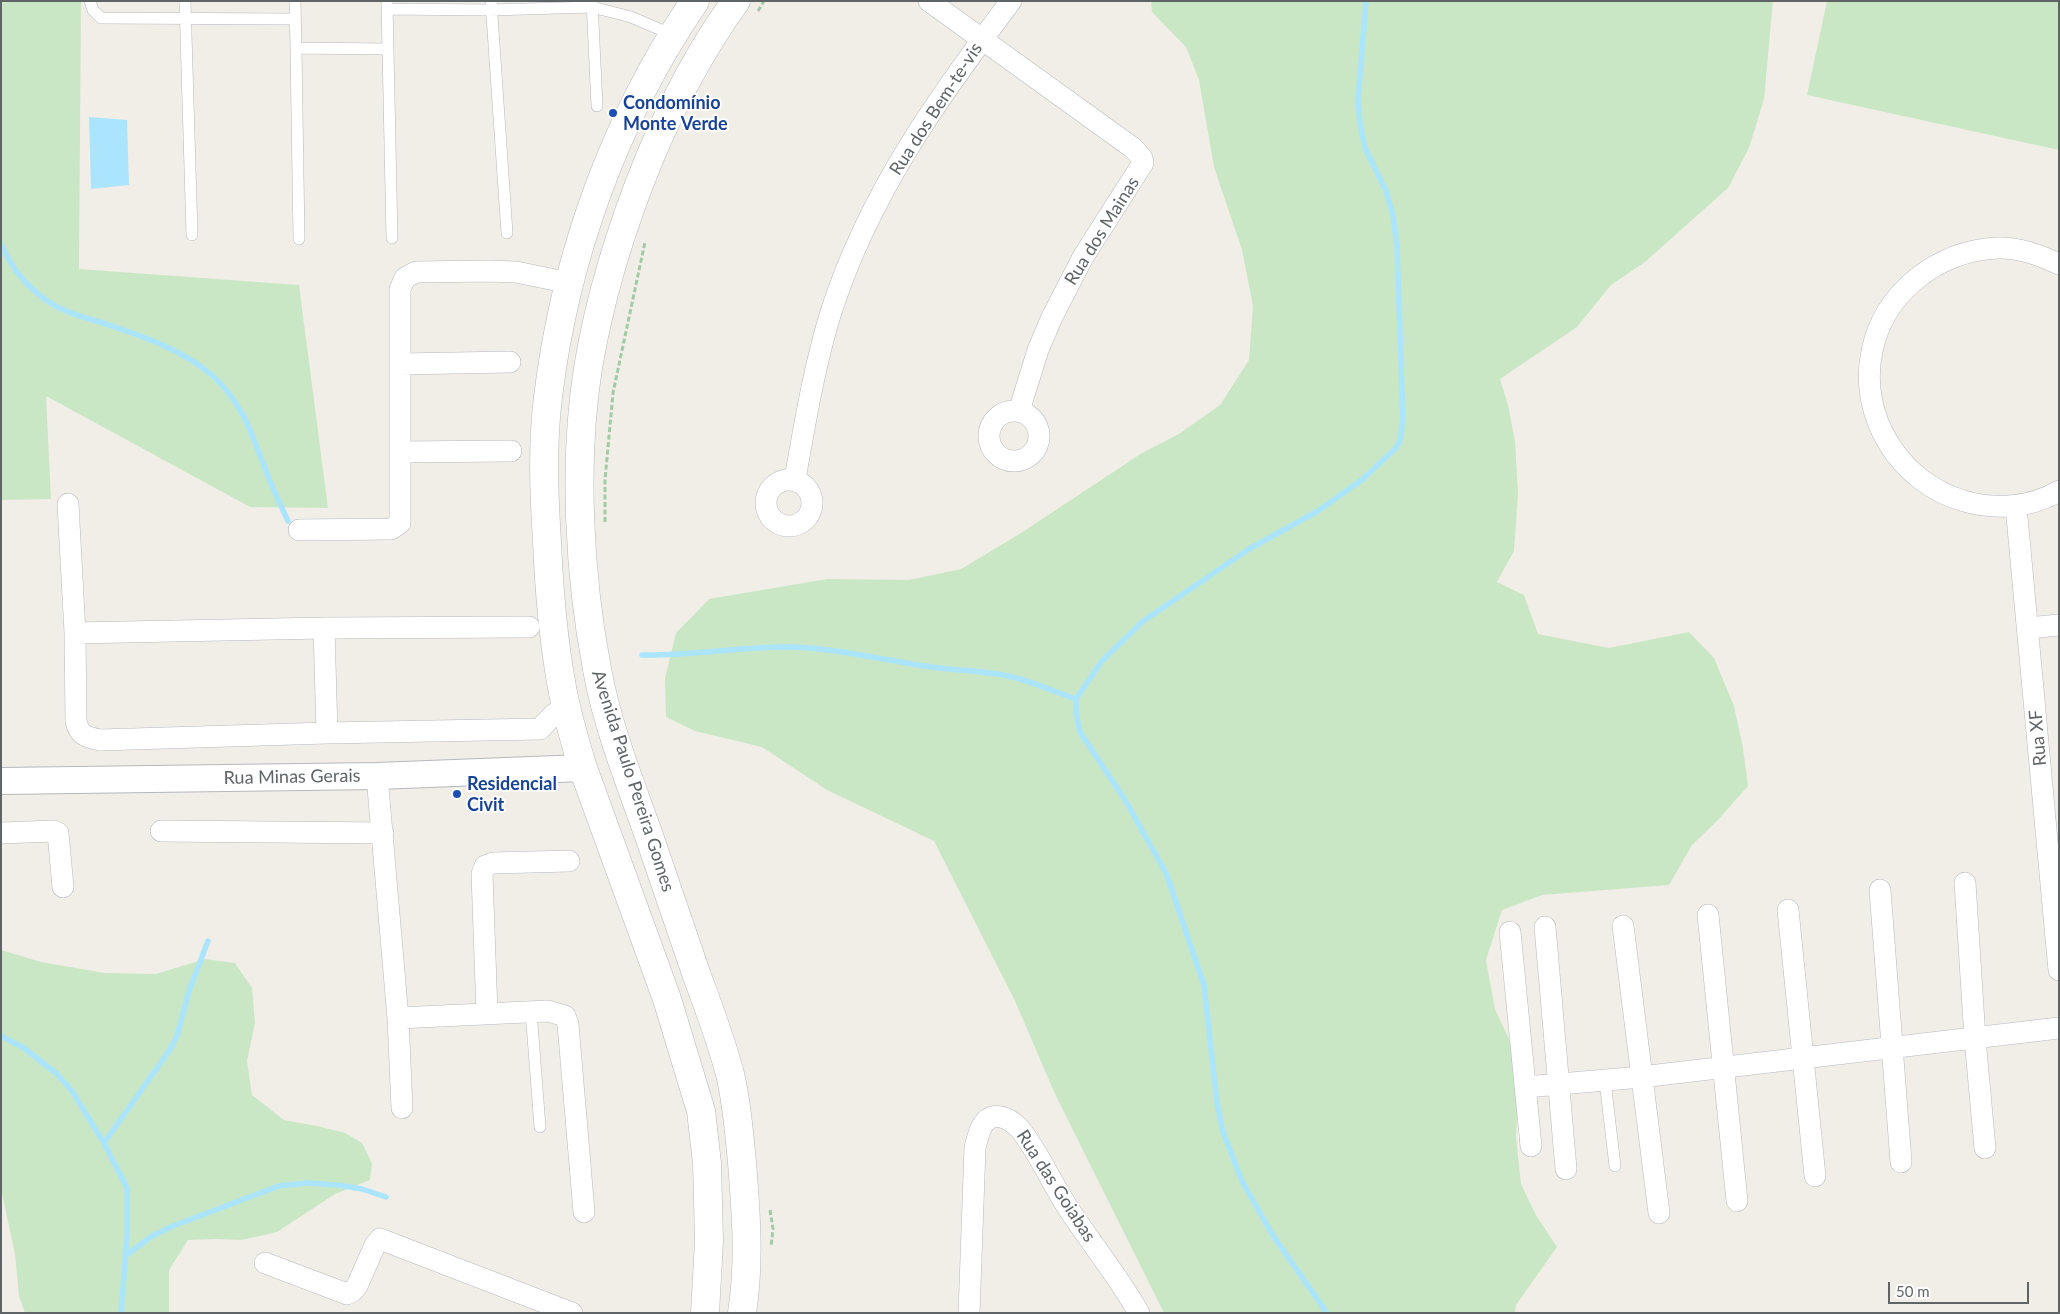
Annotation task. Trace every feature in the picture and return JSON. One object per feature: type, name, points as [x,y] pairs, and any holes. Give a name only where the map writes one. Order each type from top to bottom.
[{"type":"main road","points":[[695,1],[672,35],[616,144],[586,226],[562,318],[548,398],[544,472],[553,624],[567,711],[583,768],[670,1008],[701,1111],[707,1163],[710,1264],[705,1313]]},
{"type":"main road","name":"Avenida Paulo Pereira Gomes","points":[[742,1313],[746,1289],[748,1243],[734,1091],[715,1026],[646,828],[603,696],[589,621],[581,502],[582,439],[588,368],[598,321],[626,220],[638,185],[675,102],[706,44],[745,10]]},
{"type":"street","name":"Rua dos Mainas","points":[[929,1],[1133,148],[1142,158],[1143,163],[1084,256],[1052,317],[1038,350],[1019,411]]},
{"type":"street","name":"Rua dos Bem-te-vis","points":[[795,479],[812,384],[831,312],[854,251],[880,197],[914,135],[1011,1]]},
{"type":"street","points":[[2059,264],[2033,252],[1998,248],[1963,252],[1931,266],[1904,289],[1884,318],[1872,351],[1870,386],[1877,421],[1893,452],[1917,478],[1947,496],[1981,506],[2016,506],[2050,496],[2059,491]]},
{"type":"street","points":[[299,530],[391,529],[400,523],[400,290],[404,278],[416,272],[516,272],[555,280],[570,286]]},
{"type":"street","points":[[400,364],[510,362]]},
{"type":"street","points":[[400,452],[511,451]]},
{"type":"street","points":[[68,504],[75,633],[76,721],[78,730],[87,738],[100,740],[327,732],[540,729],[554,714],[567,711]]},
{"type":"street","name":"Rua XF","points":[[2016,506],[2059,970]]},
{"type":"street","points":[[2028,628],[2059,625]]},
{"type":"street","points":[[75,633],[324,628],[529,627]]},
{"type":"street","points":[[324,628],[327,732]]},
{"type":"street","name":"Rua Minas Gerais","points":[[1,781],[378,776],[583,768]]},
{"type":"street","points":[[378,776],[398,1018],[402,1108]]},
{"type":"street","points":[[1,832],[54,831],[58,833],[60,837],[64,887]]},
{"type":"street","points":[[161,831],[383,833]]},
{"type":"street","points":[[487,1013],[482,874],[485,866],[569,860]]},
{"type":"street","points":[[1965,883],[1975,1039],[1985,1148]]},
{"type":"street","points":[[1880,890],[1901,1162]]},
{"type":"street","points":[[1788,910],[1815,1176]]},
{"type":"street","points":[[1708,915],[1737,1200]]},
{"type":"street","points":[[1623,926],[1659,1212]]},
{"type":"street","points":[[1545,927],[1566,1170]]},
{"type":"street","points":[[1510,932],[1531,1146]]},
{"type":"street","points":[[398,1018],[531,1011],[548,1011],[561,1013],[565,1016],[568,1024],[584,1212]]},
{"type":"street","points":[[1525,1087],[1723,1068],[2059,1028]]},
{"type":"street","name":"Rua das Goiabas","points":[[969,1313],[975,1148],[979,1130],[984,1122],[994,1116],[1002,1117],[1012,1122],[1030,1143],[1068,1207],[1128,1293],[1139,1313]]},
{"type":"street","points":[[265,1263],[348,1294],[357,1286],[375,1244],[380,1239],[572,1313]]},
{"type":"lane","points":[[90,1],[93,10],[101,18],[295,19]]},
{"type":"lane","points":[[185,1],[192,235]]},
{"type":"lane","points":[[295,1],[300,239]]},
{"type":"lane","points":[[392,238],[387,5],[491,6],[592,4],[631,17],[672,35]]},
{"type":"lane","points":[[592,4],[597,106]]},
{"type":"lane","points":[[491,6],[508,233]]},
{"type":"lane","points":[[296,48],[388,49]]},
{"type":"lane","points":[[531,1011],[540,1127]]},
{"type":"lane","points":[[1605,1080],[1615,1166]]},
{"type":"path","points":[[745,10],[764,1]]},
{"type":"path","points":[[605,529],[605,480],[613,393],[647,233]]},
{"type":"green space","points":[[1,1],[81,1],[79,269],[299,285],[328,508],[250,507],[46,396],[51,499],[1,500]]},
{"type":"green space","points":[[1151,1],[1773,1],[1764,99],[1749,148],[1728,188],[1645,262],[1611,285],[1577,327],[1500,379],[1508,405],[1515,441],[1518,494],[1514,551],[1497,582],[1524,595],[1538,634],[1609,648],[1689,632],[1714,658],[1734,706],[1743,748],[1748,786],[1718,820],[1692,845],[1669,885],[1542,895],[1502,910],[1486,960],[1495,1009],[1513,1048],[1518,1097],[1516,1137],[1521,1184],[1536,1215],[1557,1247],[1516,1305],[1515,1313],[1164,1313],[1055,1094],[1015,1001],[934,841],[827,790],[762,747],[695,731],[666,717],[665,678],[676,633],[709,599],[827,579],[909,580],[961,569],[1021,533],[1142,453],[1179,434],[1220,405],[1249,360],[1253,306],[1242,250],[1214,167],[1199,80],[1186,47],[1152,12]]},
{"type":"green space","points":[[1827,1],[2059,1],[2059,150],[1807,95]]},
{"type":"green space","points":[[1,950],[41,962],[105,973],[156,974],[205,959],[235,963],[252,988],[255,1023],[247,1061],[252,1095],[284,1120],[345,1133],[362,1143],[372,1163],[370,1180],[335,1194],[277,1232],[242,1240],[188,1240],[169,1270],[169,1313],[25,1313],[19,1296],[15,1254],[1,1189]]},
{"type":"water","points":[[89,117],[127,120],[129,185],[91,189]]},
{"type":"waterway","points":[[1327,1313],[1272,1234],[1242,1181],[1223,1132],[1217,1103],[1204,985],[1166,873],[1125,800],[1080,732],[1076,713],[1076,699],[1102,661],[1142,622],[1249,549],[1318,511],[1363,479],[1396,448],[1400,440],[1403,420],[1397,247],[1393,215],[1386,191],[1365,148],[1360,124],[1358,99],[1366,1]]},
{"type":"waterway","points":[[1,244],[21,276],[49,302],[71,313],[123,330],[178,352],[214,377],[225,388],[241,411],[288,521]]},
{"type":"waterway","points":[[642,655],[774,647],[812,648],[949,669],[1003,675],[1076,699]]},
{"type":"waterway","points":[[104,1143],[169,1051],[177,1036],[189,991],[208,941]]},
{"type":"waterway","points":[[1,1036],[24,1048],[57,1074],[72,1091],[104,1143],[127,1188],[127,1236],[121,1313]]},
{"type":"waterway","points":[[125,1256],[152,1236],[173,1226],[279,1186],[308,1183],[338,1185],[362,1189],[386,1197]]},
{"type":"place","name":"Condomínio Monte Verde","points":[[613,113]]},
{"type":"place","name":"Residencial Civit","points":[[457,794]]}]
